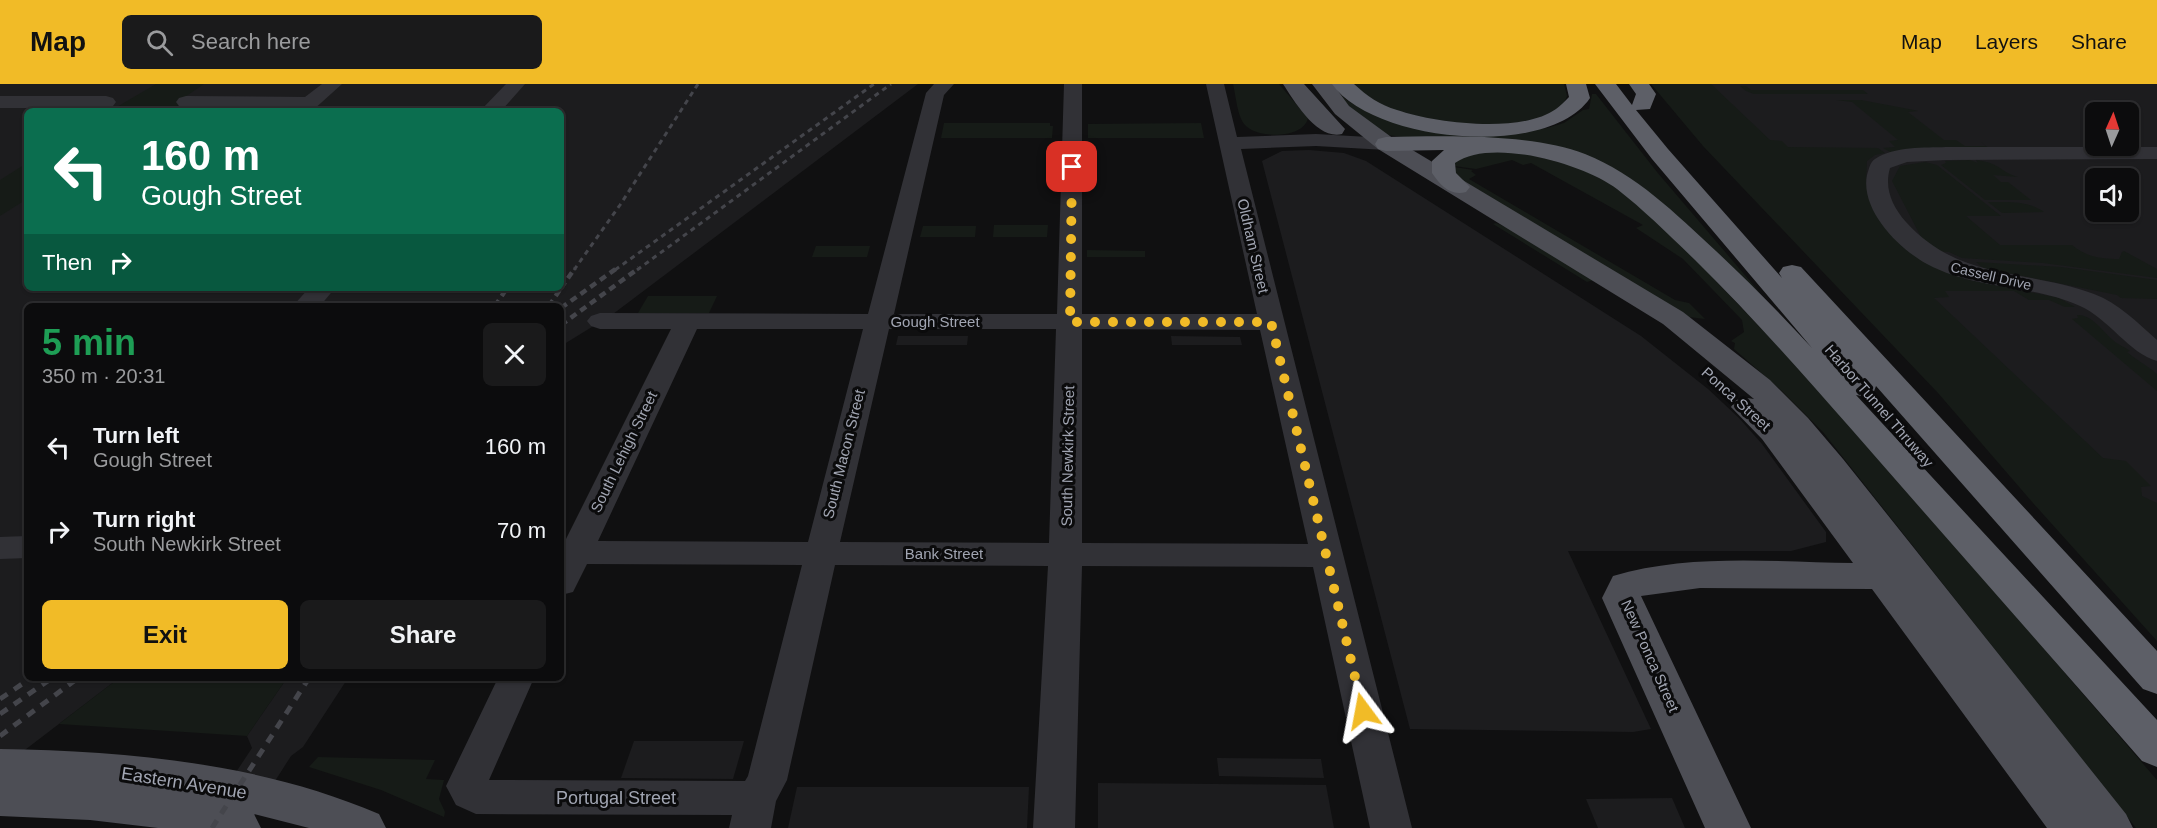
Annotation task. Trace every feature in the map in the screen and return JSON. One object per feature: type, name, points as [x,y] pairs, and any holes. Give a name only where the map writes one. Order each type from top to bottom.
[{"type":"highway","points":[[1342,84],[1351,95],[1363,103],[1405,120],[1452,128],[1502,130],[1549,122],[1564,115],[1575,107],[1580,99],[1576,84]]},
{"type":"highway","name":"Harbor Tunnel Thruway","points":[[1605,84],[1660,154],[2157,725]]},
{"type":"highway","name":"Harbor Tunnel Thruway","points":[[1628,84],[1641,94],[1751,228],[2157,678]]},
{"type":"highway","points":[[1386,144],[1491,145],[1541,150],[1576,159],[1624,183],[1685,236],[1778,327],[2157,749]]},
{"type":"highway","points":[[1458,187],[1444,173],[1443,164],[1447,158],[1468,148],[1491,145]]},
{"type":"main road","name":"Ponca Street","points":[[1293,84],[1320,117],[1348,142],[1402,173],[1679,350],[1722,383],[1773,432],[1900,576]]},
{"type":"main road","name":"Ponca Street","points":[[1322,84],[1342,110],[1386,144],[1673,318],[1759,387],[1797,425],[2073,828]]},
{"type":"main road","name":"New Ponca Street","points":[[1728,828],[1621,598],[1626,585],[1700,575],[1900,576]]},
{"type":"main road","points":[[1900,576],[2110,828]]},
{"type":"main road","name":"Eastern Avenue","points":[[0,767],[53,767],[149,774],[227,787],[298,806],[363,828]]},
{"type":"main road","name":"Eastern Avenue","points":[[0,797],[78,799],[154,807],[238,828]]},
{"type":"street","points":[[186,102],[305,107],[333,84]]},
{"type":"street","points":[[493,108],[516,84]]},
{"type":"street","name":"South Macon Street","points":[[753,813],[766,780],[877,321],[884,306],[935,93],[945,84]]},
{"type":"street","name":"South Newkirk Street","points":[[1054,828],[1066,555],[1073,84]]},
{"type":"street","name":"Oldham Street","points":[[1215,84],[1391,828]]},
{"type":"street","points":[[0,102],[106,102]]},
{"type":"street","points":[[1229,143],[1386,144]]},
{"type":"street","name":"Cassell Drive","points":[[2157,153],[1946,154],[1889,159],[1881,164],[1876,182],[1878,195],[1889,217],[1905,237],[1933,260],[1959,270],[2058,291],[2091,301],[2157,353]]},
{"type":"street","points":[[309,303],[320,291]]},
{"type":"street","name":"Gough Street","points":[[600,321],[1271,322]]},
{"type":"street","name":"South Lehigh Street","points":[[564,570],[568,552],[688,321]]},
{"type":"street","points":[[0,548],[24,547]]},
{"type":"street","name":"Bank Street","points":[[568,552],[1327,556]]},
{"type":"street","name":"Portugal Street","points":[[515,681],[466,786],[476,797],[753,813]]},
{"type":"shaded area","points":[[0,84],[918,84],[613,314],[564,344],[564,303],[24,303],[24,681],[115,681],[0,769]]},
{"type":"shaded area","points":[[156,84],[204,84],[185,97],[186,100],[175,108],[115,108]]},
{"type":"shaded area","points":[[1233,84],[1279,84],[1308,118],[1305,125],[1298,130],[1280,135],[1251,130],[1240,116]]},
{"type":"shaded area","points":[[1353,84],[1564,84],[1567,96],[1555,111],[1535,120],[1509,125],[1480,125],[1449,122],[1396,111],[1379,104]]},
{"type":"shaded area","points":[[1651,84],[1711,84],[1770,140],[1782,141],[1788,147],[1878,148],[1885,153],[1875,155],[1867,161],[1866,181],[1869,198],[1964,279],[2059,298],[2075,307],[2065,307],[2049,300],[2029,300],[2014,291],[1945,291],[1949,297],[1934,298],[2103,458],[2126,461],[2151,486],[2141,487],[2142,496],[2157,503],[2157,641],[1938,393],[1703,146]]},
{"type":"shaded area","points":[[1693,84],[2157,84],[2157,568]]},
{"type":"shaded area","points":[[1740,86],[1746,86],[1751,90],[1863,90],[1868,94],[1754,94]]},
{"type":"shaded area","points":[[1336,91],[1348,101],[1373,114],[1507,134],[1564,123],[1583,110],[1589,109],[1592,94],[1596,94],[1657,172],[1761,294],[1688,225],[1641,186],[1602,163],[1387,135],[1349,107]]},
{"type":"shaded area","points":[[1836,100],[1861,100],[1918,111],[1908,112],[1944,140],[1956,140],[1965,146],[1986,146],[1980,141],[1991,150],[1890,152],[1883,148],[1895,147],[1889,141],[1898,140],[1852,102]]},
{"type":"shaded area","points":[[944,123],[1050,123],[1050,126],[1053,126],[1052,138],[941,138]]},
{"type":"shaded area","points":[[1201,123],[1204,138],[1088,138],[1088,124]]},
{"type":"shaded area","points":[[1309,150],[1344,153],[1366,161],[1641,336],[1708,389],[1739,418],[1762,444],[1826,532],[1826,542],[1791,551],[1568,551],[1651,729],[1633,732],[1410,729],[1262,161],[1282,151]]},
{"type":"shaded area","points":[[1471,152],[1520,152],[1581,168],[1619,189],[1674,237],[1836,407],[2157,780],[2157,828],[2136,828],[1823,432],[1782,391],[1734,349],[1735,343],[1731,341],[1744,332],[1742,320],[1683,259],[1636,228],[1643,225],[1531,163],[1523,165],[1512,160],[1476,169],[1454,166],[1453,162]]},
{"type":"shaded area","points":[[1970,160],[1978,163],[1976,160],[1991,163],[2018,177],[1993,175],[2001,182],[2008,182],[2031,200],[1985,200],[1941,165],[1946,163],[1945,161]]},
{"type":"shaded area","points":[[1925,162],[1937,165],[2001,216],[1966,216],[2000,245],[2072,245],[2089,255],[2113,259],[2119,259],[2124,251],[2157,269],[2157,278],[2043,263],[1962,258],[1949,252],[1935,251],[1921,237],[1892,181],[1900,166]]},
{"type":"shaded area","points":[[24,165],[24,201],[0,216],[0,180]]},
{"type":"shaded area","points":[[1454,167],[1473,170],[1471,171],[1476,175],[1469,179],[1675,300],[1689,303],[1705,319],[1689,317],[1463,181],[1457,176]]},
{"type":"shaded area","points":[[1988,202],[2031,205],[2044,212],[2002,213]]},
{"type":"shaded area","points":[[1493,224],[1511,229],[1597,279],[1587,282]]},
{"type":"shaded area","points":[[994,225],[1048,225],[1047,237],[993,237]]},
{"type":"shaded area","points":[[923,226],[976,226],[975,237],[920,237]]},
{"type":"shaded area","points":[[816,246],[870,246],[867,257],[812,257]]},
{"type":"shaded area","points":[[1087,250],[1145,251],[1145,257],[1087,257]]},
{"type":"shaded area","points":[[1976,262],[2061,267],[2157,280],[2157,299],[2121,298],[2117,295],[1983,268]]},
{"type":"shaded area","points":[[648,296],[717,296],[709,313],[638,313]]},
{"type":"shaded area","points":[[2077,315],[2088,317],[2115,342],[2130,351],[2127,352],[2130,355],[2157,374],[2157,391],[2072,319],[2078,318]]},
{"type":"shaded area","points":[[898,336],[968,336],[967,345],[896,345]]},
{"type":"shaded area","points":[[1171,336],[1240,337],[1242,345],[1172,345]]},
{"type":"shaded area","points":[[115,681],[285,681],[247,736],[59,724]]},
{"type":"shaded area","points":[[285,681],[346,681],[303,747],[291,756],[245,828],[199,828],[252,748],[247,736]]},
{"type":"shaded area","points":[[634,741],[744,741],[733,779],[621,778]]},
{"type":"shaded area","points":[[318,757],[435,760],[426,779],[444,780],[439,799],[445,812],[444,817],[381,790],[309,767]]},
{"type":"shaded area","points":[[1217,758],[1321,759],[1324,778],[1219,776]]},
{"type":"shaded area","points":[[1098,783],[1326,785],[1334,828],[1098,828]]},
{"type":"shaded area","points":[[797,787],[1029,787],[1027,828],[788,828]]},
{"type":"shaded area","points":[[1672,798],[1685,828],[1598,828],[1586,799]]},
{"type":"railway","points":[[574,270],[620,205],[698,84]]},
{"type":"railway","points":[[615,270],[874,84]]},
{"type":"railway","points":[[637,270],[891,84]]},
{"type":"railway","points":[[564,284],[575,268]]},
{"type":"railway","points":[[564,306],[617,268]]},
{"type":"railway","points":[[564,323],[639,268]]},
{"type":"railway","points":[[497,303],[505,291]]},
{"type":"railway","points":[[551,303],[559,291]]},
{"type":"railway","points":[[0,699],[27,681]]},
{"type":"railway","points":[[0,714],[48,681]]},
{"type":"railway","points":[[0,736],[74,681]]},
{"type":"railway","points":[[212,828],[307,681]]},
{"type":"route","points":[[1072,167],[1070,322],[1271,322],[1363,711]]}]
